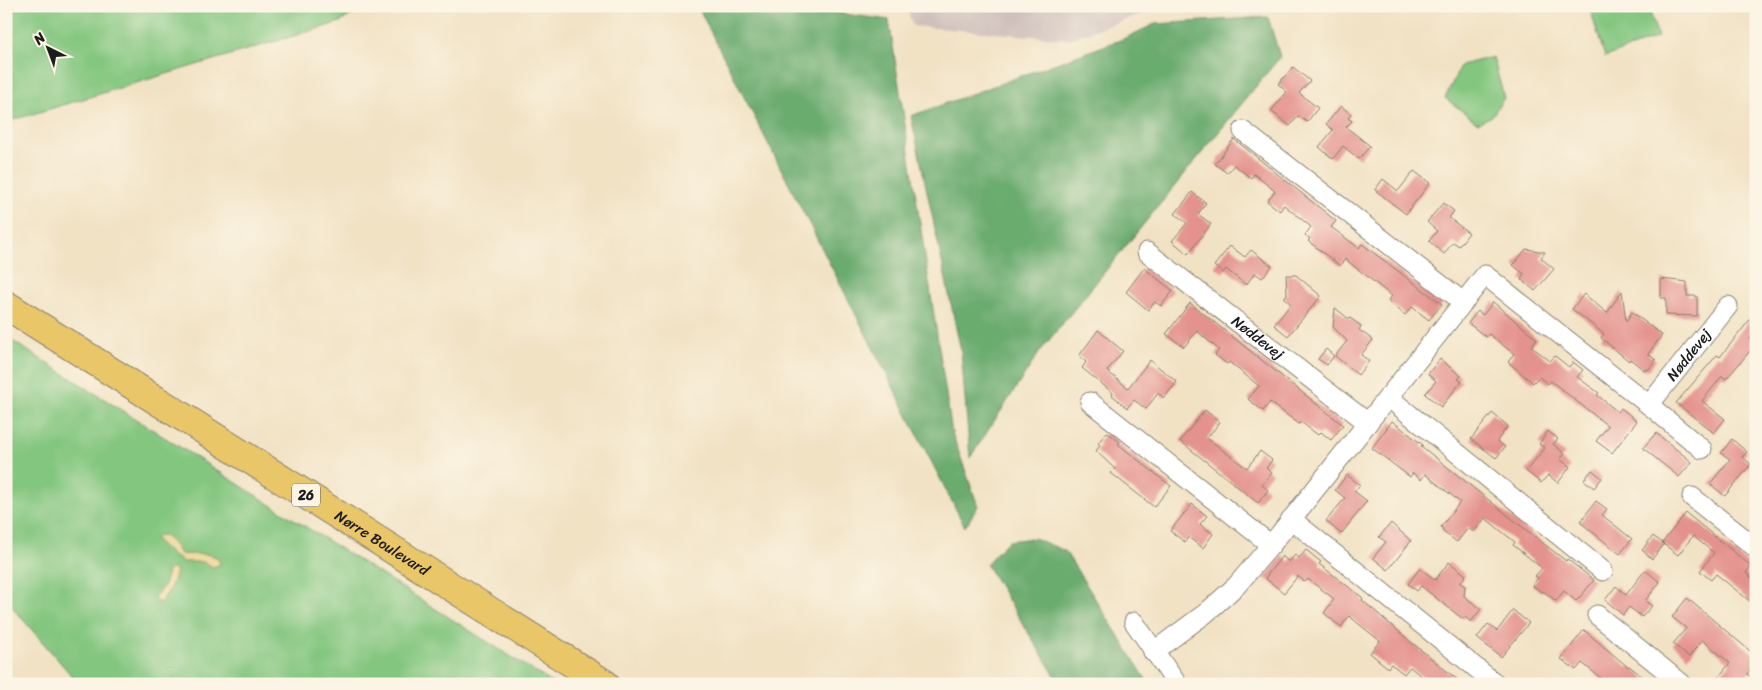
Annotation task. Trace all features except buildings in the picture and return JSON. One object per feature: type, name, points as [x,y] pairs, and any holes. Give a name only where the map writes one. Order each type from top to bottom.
[{"type":"highway","name":"Nørre Boulevard","points":[[6,306],[606,684]]},
{"type":"street","points":[[1243,131],[1464,302]]},
{"type":"street","name":"Nøddevej","points":[[1147,252],[1368,423]]},
{"type":"street","points":[[1153,652],[1206,613],[1237,585],[1271,545],[1485,275],[1702,449]]},
{"type":"street","name":"Nøddevej","points":[[1649,405],[1728,306]]},
{"type":"street","points":[[1388,398],[1603,571]]},
{"type":"street","points":[[1090,402],[1271,545]]},
{"type":"street","points":[[1692,497],[1756,548]]},
{"type":"street","points":[[1291,519],[1496,684]]},
{"type":"street","points":[[1597,615],[1682,684]]},
{"type":"street","points":[[1134,622],[1177,684]]},
{"type":"shaded area","points":[[906,6],[1164,6],[1069,39],[913,26]]},
{"type":"green space","points":[[6,6],[365,6],[340,22],[6,122]]},
{"type":"green space","points":[[708,6],[783,6],[889,20],[952,433],[978,506],[965,527],[700,11]]},
{"type":"green space","points":[[1597,6],[1648,6],[1658,37],[1605,57],[1590,9]]},
{"type":"green space","points":[[1268,17],[1280,57],[1041,350],[970,458],[961,351],[911,116],[1123,39],[1155,24]]},
{"type":"green space","points":[[1493,57],[1504,98],[1492,116],[1478,123],[1445,98],[1461,65]]},
{"type":"green space","points":[[6,337],[554,684],[79,684],[6,600]]},
{"type":"green space","points":[[1034,538],[1065,551],[1149,684],[1060,684],[986,564],[1008,541]]},
{"type":"sand","points":[[162,535],[174,544],[180,554],[214,556],[220,564],[213,567],[204,562],[183,562],[157,541],[156,538]]},
{"type":"sand","points":[[173,568],[176,572],[170,589],[161,602],[156,602],[154,597],[164,586],[168,571]]}]
